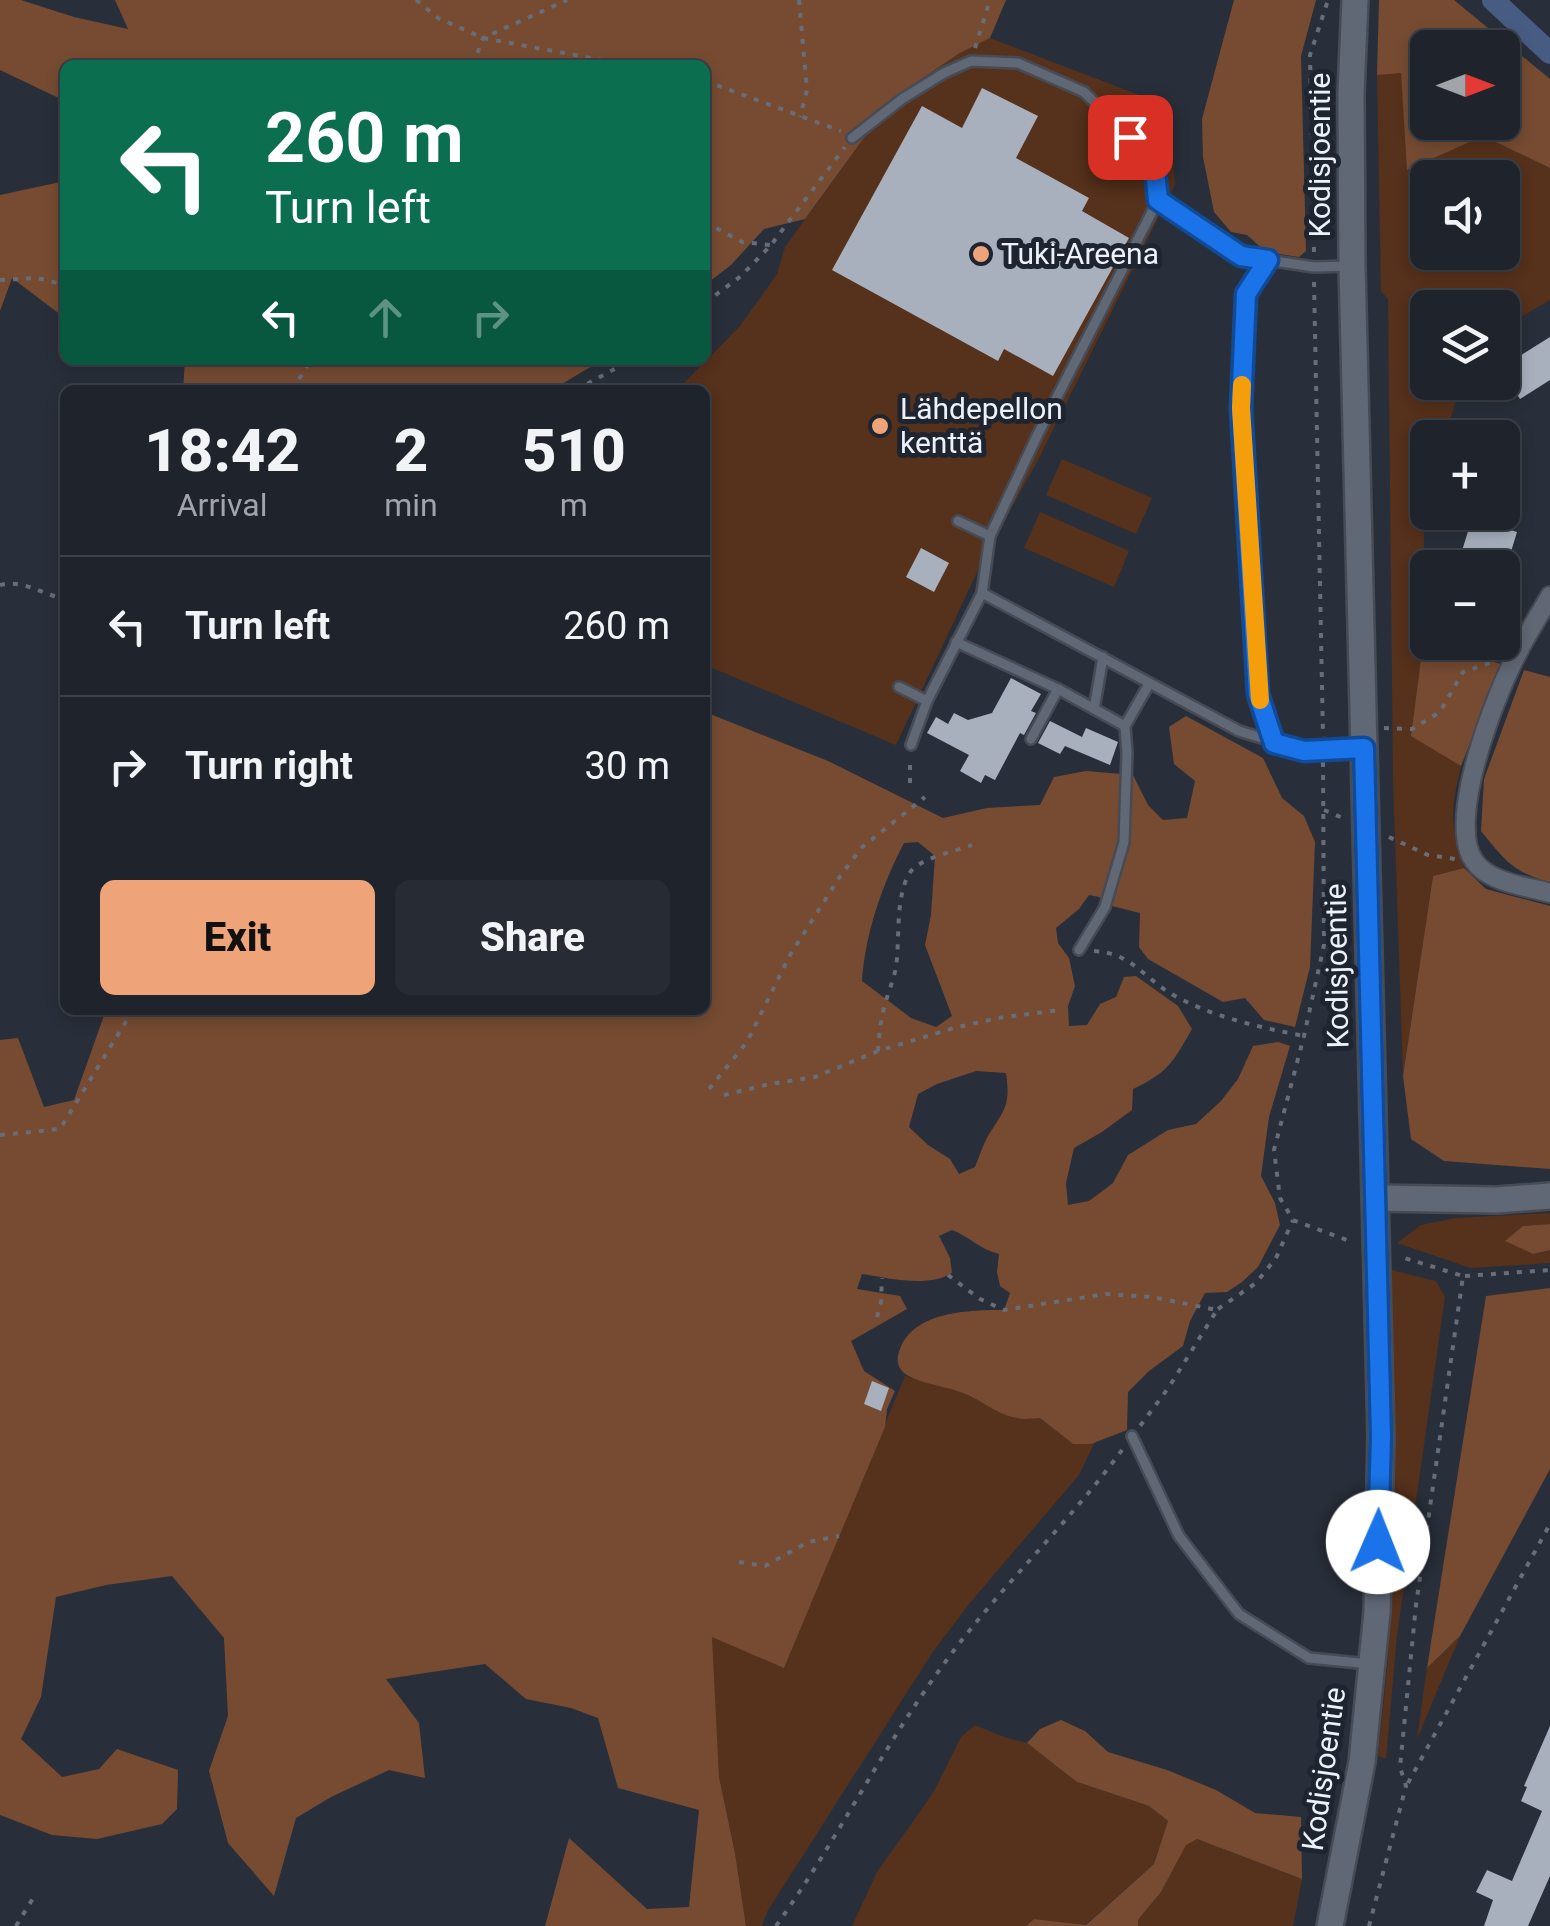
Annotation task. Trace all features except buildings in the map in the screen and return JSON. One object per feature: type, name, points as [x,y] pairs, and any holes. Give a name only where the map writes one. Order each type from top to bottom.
[{"type":"street","name":"Kodisjoentie","points":[[1330,1926],[1359,1780],[1372,1664],[1381,1437],[1352,266],[1355,0]]},
{"type":"street","points":[[1520,649],[1550,596]]},
{"type":"street","points":[[1514,660],[1485,730],[1470,786],[1466,844],[1475,862],[1495,878],[1550,893]]},
{"type":"street","points":[[1375,1198],[1497,1200],[1550,1196]]},
{"type":"lane","points":[[852,138],[902,99],[944,73],[971,61],[1018,62],[1084,92],[1130,137],[1155,170],[1158,200],[990,536],[982,593],[927,701],[910,745]]},
{"type":"lane","points":[[1158,200],[1241,256],[1314,267],[1352,266]]},
{"type":"lane","points":[[1268,260],[1246,294],[1241,408],[1258,694],[1274,743]]},
{"type":"lane","points":[[958,521],[990,536]]},
{"type":"lane","points":[[982,593],[1239,731],[1304,751],[1364,738]]},
{"type":"lane","points":[[956,642],[1058,689],[1125,726]]},
{"type":"lane","points":[[1094,708],[1103,658]]},
{"type":"lane","points":[[1079,950],[1105,907],[1124,842],[1125,726],[1148,684]]},
{"type":"lane","points":[[899,688],[927,701]]},
{"type":"lane","points":[[1032,739],[1058,689]]},
{"type":"lane","points":[[1132,1436],[1179,1536],[1240,1614],[1309,1658],[1372,1664]]},
{"type":"path","points":[[416,0],[438,18],[483,38],[602,60]]},
{"type":"path","points":[[475,60],[483,38],[567,0]]},
{"type":"path","points":[[800,0],[808,90],[800,116]]},
{"type":"path","points":[[971,61],[990,0]]},
{"type":"path","points":[[1328,0],[1310,55],[1324,944],[1274,1150],[1280,1198],[1293,1220],[1352,1242]]},
{"type":"path","points":[[710,83],[833,127],[852,138],[771,246],[710,299]]},
{"type":"path","points":[[710,225],[742,242],[771,246]]},
{"type":"path","points":[[0,280],[37,278],[60,285]]},
{"type":"path","points":[[585,385],[622,365]]},
{"type":"path","points":[[0,585],[35,587],[60,599]]},
{"type":"path","points":[[1364,738],[1412,729],[1440,712],[1463,672],[1503,660]]},
{"type":"path","points":[[910,745],[910,783]]},
{"type":"path","points":[[710,1089],[747,1042],[790,955],[861,848],[924,797]]},
{"type":"path","points":[[1322,809],[1428,855],[1475,862]]},
{"type":"path","points":[[878,1052],[883,1009],[893,985],[899,944],[897,922],[909,874],[921,862],[972,845]]},
{"type":"path","points":[[1079,950],[1110,952],[1136,965],[1172,995],[1235,1022],[1304,1036]]},
{"type":"path","points":[[724,1095],[815,1077],[878,1052],[998,1018],[1060,1010]]},
{"type":"path","points":[[0,1136],[60,1129],[130,1015]]},
{"type":"path","points":[[776,1926],[901,1725],[947,1659],[1090,1494],[1169,1387],[1216,1310],[1256,1283],[1276,1258],[1293,1220]]},
{"type":"path","points":[[1400,1257],[1464,1276],[1550,1270]]},
{"type":"path","points":[[948,1275],[980,1299],[1004,1310],[1106,1294],[1152,1296],[1216,1310]]},
{"type":"path","points":[[1406,1786],[1400,1767],[1416,1605],[1464,1276]]},
{"type":"path","points":[[878,1317],[882,1278]]},
{"type":"path","points":[[1369,1926],[1406,1786],[1550,1524]]},
{"type":"path","points":[[740,1562],[765,1566],[808,1542],[839,1536]]},
{"type":"path","points":[[16,1926],[34,1894]]},
{"type":"shaded area","points":[[0,0],[21,0],[128,29],[115,0],[1006,0],[990,38],[960,53],[893,98],[805,219],[764,229],[710,281],[710,60],[60,60],[60,99],[0,70]]},
{"type":"shaded area","points":[[1234,0],[1316,0],[1301,56],[1306,251],[1299,257],[1266,252],[1247,235],[1231,232],[1214,212],[1203,157],[1202,119]]},
{"type":"shaded area","points":[[1379,0],[1454,0],[1490,30],[1410,30],[1410,140],[1474,140],[1429,160],[1410,160],[1407,170],[1401,73],[1377,75]]},
{"type":"shaded area","name":"Lähdepellon kenttä","points":[[990,38],[1168,106],[1175,184],[1037,462],[986,553],[896,745],[710,667],[710,385],[682,385],[702,365],[710,365],[710,356],[740,326],[777,274],[785,247],[893,98],[960,53]]},
{"type":"shaded area","points":[[1520,54],[1550,79],[1550,168],[1491,140],[1520,140]]},
{"type":"shaded area","points":[[1401,72],[1410,168],[1410,270],[1520,270],[1520,160],[1428,160],[1474,140],[1491,140],[1550,168],[1550,300],[1520,317],[1520,290],[1410,290],[1410,400],[1456,400],[1450,420],[1410,420],[1410,530],[1424,530],[1424,550],[1410,550],[1410,660],[1421,660],[1411,735],[1461,766],[1453,817],[1464,868],[1433,876],[1403,1076],[1393,779],[1388,299],[1381,291],[1377,75]]},
{"type":"shaded area","points":[[60,182],[60,314],[12,278],[0,311],[0,195]]},
{"type":"shaded area","points":[[185,365],[594,365],[559,385],[183,385]]},
{"type":"shaded area","points":[[1062,459],[1152,498],[1136,534],[1046,495]]},
{"type":"shaded area","points":[[1040,512],[1129,551],[1114,587],[1024,548]]},
{"type":"shaded area","points":[[1421,660],[1486,660],[1501,664],[1461,766],[1411,736]]},
{"type":"shaded area","points":[[1524,670],[1550,677],[1550,882],[1510,864],[1481,831],[1484,779]]},
{"type":"shaded area","points":[[710,714],[828,761],[943,818],[987,808],[1040,805],[1054,777],[1086,771],[1133,775],[1148,805],[1163,820],[1187,818],[1195,781],[1174,764],[1169,727],[1186,716],[1263,758],[1282,798],[1304,816],[1315,842],[1310,967],[1295,1027],[1264,1020],[1245,998],[1223,1002],[1148,959],[1139,947],[1140,913],[1089,895],[1056,928],[1058,943],[1069,958],[1075,986],[1068,1006],[1069,1026],[1087,1025],[1100,1004],[1116,997],[1124,977],[1136,976],[1178,1006],[1192,1029],[1169,1065],[1133,1089],[1132,1110],[1074,1148],[1066,1183],[1068,1205],[1089,1201],[1113,1183],[1128,1155],[1168,1130],[1196,1124],[1238,1079],[1253,1046],[1278,1042],[1290,1046],[1269,1117],[1261,1176],[1275,1203],[1280,1225],[1258,1267],[1227,1292],[1205,1293],[1190,1321],[1183,1346],[1128,1392],[1127,1430],[1091,1444],[1073,1444],[1040,1418],[1010,1416],[967,1395],[906,1375],[900,1368],[900,1349],[917,1327],[944,1315],[1004,1310],[1010,1293],[1000,1286],[999,1254],[952,1230],[939,1236],[950,1258],[952,1273],[942,1278],[920,1281],[862,1274],[857,1289],[900,1296],[907,1309],[851,1341],[864,1371],[895,1391],[885,1427],[784,1668],[712,1637],[719,1777],[746,1926],[545,1926],[569,1838],[647,1909],[689,1907],[699,1810],[618,1788],[598,1718],[526,1699],[485,1664],[386,1679],[419,1723],[425,1778],[389,1770],[296,1818],[274,1896],[228,1843],[209,1771],[228,1716],[224,1638],[172,1576],[56,1597],[41,1697],[21,1739],[62,1777],[99,1769],[117,1749],[178,1770],[177,1809],[162,1824],[97,1839],[52,1835],[0,1815],[0,1040],[18,1038],[44,1107],[74,1100],[104,1015],[710,1015]],"holes":[[[918,842],[935,856],[925,945],[952,1016],[936,1027],[911,1018],[862,981],[876,910],[904,843]],[[976,1071],[1006,1073],[1007,1101],[1002,1113],[975,1167],[959,1174],[950,1159],[909,1127],[918,1094]]]},
{"type":"shaded area","points":[[1464,868],[1486,889],[1550,906],[1550,1169],[1444,1161],[1411,1139],[1403,1076],[1433,876]]},
{"type":"shaded area","points":[[1550,1213],[1550,1224],[1523,1226],[1533,1254],[1550,1250],[1550,1263],[1471,1268],[1397,1243],[1421,1225],[1455,1218]]},
{"type":"shaded area","points":[[1550,1224],[1550,1250],[1533,1254],[1505,1241],[1523,1226]]},
{"type":"shaded area","points":[[1391,1270],[1436,1281],[1445,1297],[1397,1635],[1386,1759],[1378,1756],[1388,1660],[1394,1457]]},
{"type":"shaded area","points":[[1550,1288],[1550,1469],[1460,1636],[1427,1668],[1486,1296]]},
{"type":"shaded area","points":[[905,1376],[961,1392],[1016,1418],[1040,1418],[1073,1444],[1095,1442],[1079,1475],[932,1653],[767,1912],[762,1926],[746,1926],[719,1777],[711,1636],[784,1668]]},
{"type":"shaded area","points":[[1460,1636],[1417,1739],[1427,1668]]},
{"type":"shaded area","points":[[1061,1720],[1085,1731],[1108,1752],[1216,1790],[1255,1813],[1301,1817],[1302,1879],[1197,1839],[1186,1845],[1161,1892],[1138,1920],[1138,1926],[1026,1926],[1034,1919],[1086,1925],[1154,1864],[1168,1821],[1149,1806],[1077,1782],[1027,1743],[1040,1729]]},
{"type":"shaded area","points":[[975,1725],[1027,1743],[1077,1782],[1149,1806],[1168,1821],[1154,1864],[1085,1925],[1034,1919],[1026,1926],[852,1926],[877,1872],[933,1793],[961,1737]]},
{"type":"shaded area","points":[[1197,1839],[1302,1879],[1293,1926],[1138,1926],[1138,1920],[1161,1892],[1186,1844]]},
{"type":"waterway","points":[[1493,0],[1550,53]]},
{"type":"slow traffic","points":[[1242,385],[1260,700]]},
{"type":"place","name":"Tuki-Areena","points":[[981,254]]},
{"type":"place","name":"Lähdepellon kenttä","points":[[880,426]]},
{"type":"route","points":[[1130,137],[1155,170],[1158,200],[1241,256],[1268,260],[1246,294],[1241,408],[1258,694],[1274,743],[1304,751],[1364,748],[1381,1437],[1378,1542]]}]
